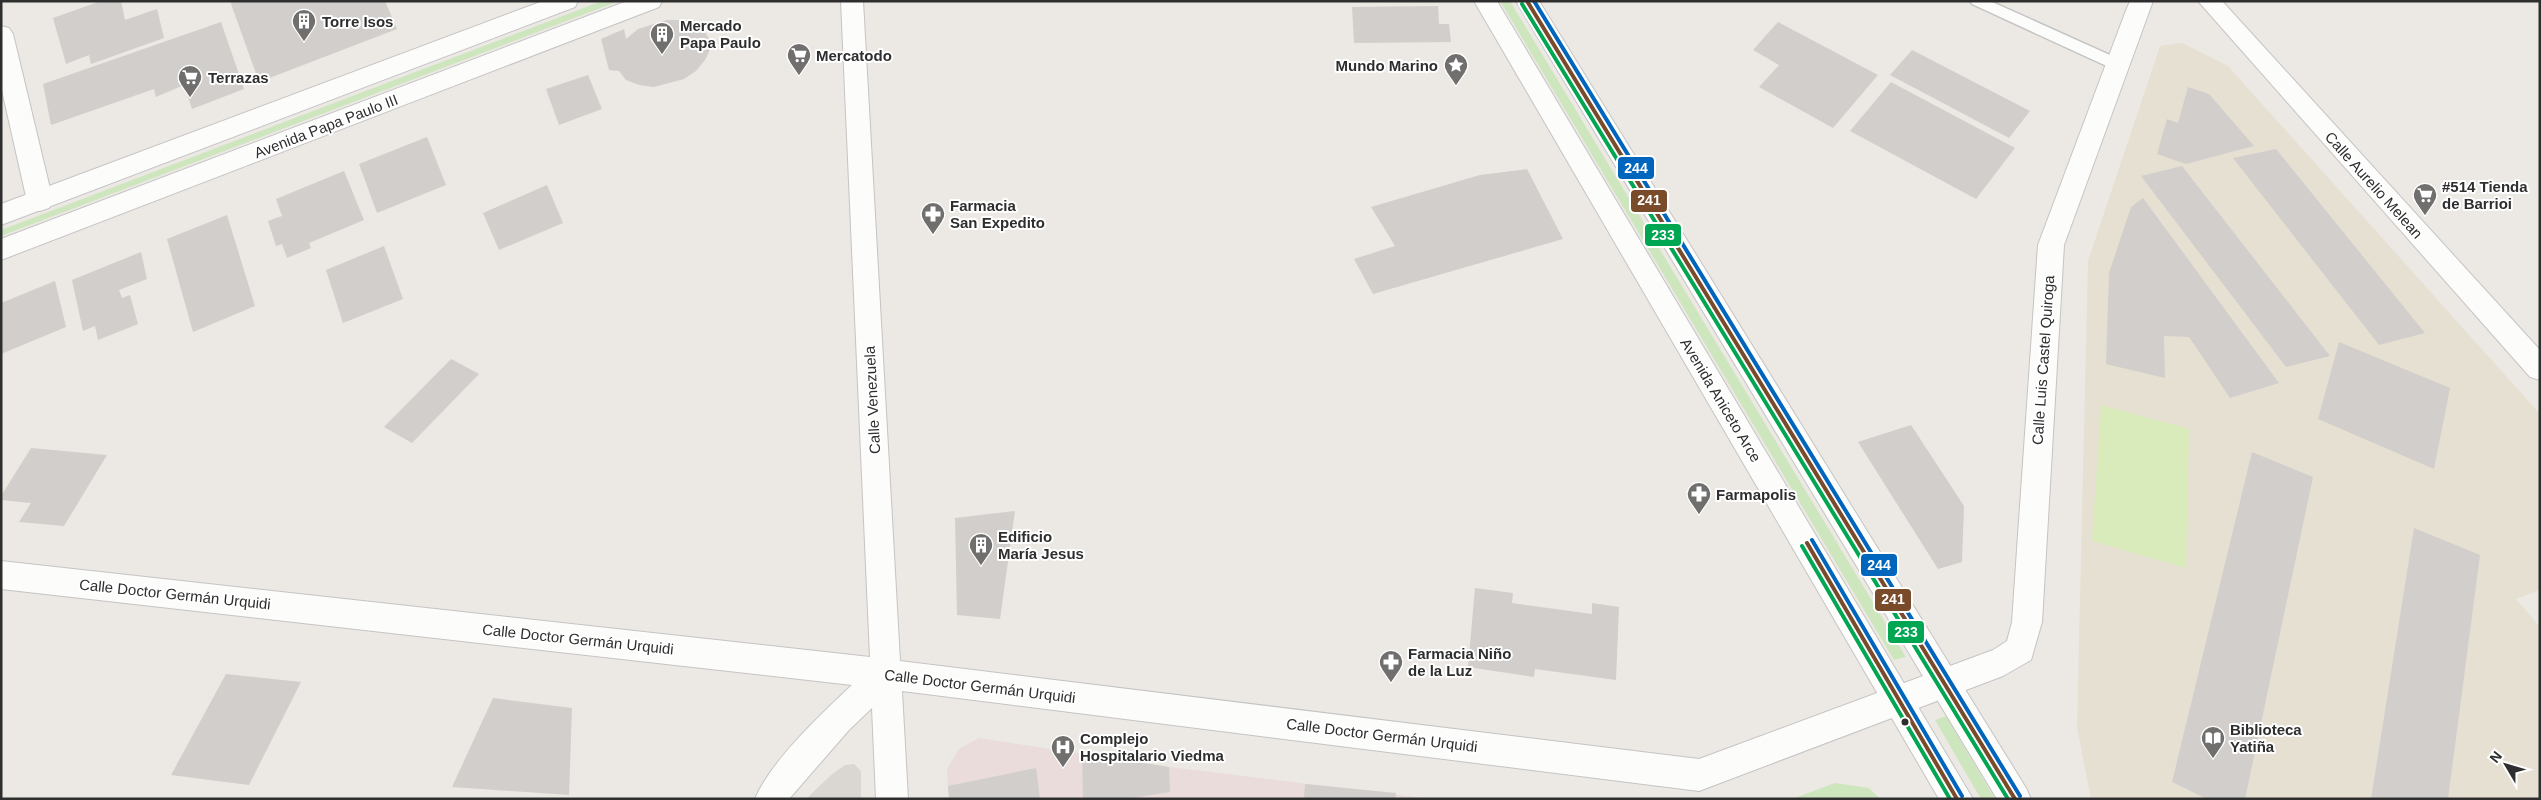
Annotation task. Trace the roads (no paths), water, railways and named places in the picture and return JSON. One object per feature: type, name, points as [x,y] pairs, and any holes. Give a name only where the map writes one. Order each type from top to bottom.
[{"type":"street","name":"Avenida Papa Paulo III","points":[[1,215],[567,1]]},
{"type":"street","name":"Avenida Papa Paulo III","points":[[1,250],[651,1]]},
{"type":"street","name":"Calle Venezuela","points":[[852,1],[892,799]]},
{"type":"street","name":"Avenida Aniceto Arce","points":[[1486,1],[1957,799]]},
{"type":"street","points":[[1527,1],[2015,799]]},
{"type":"street","name":"Calle Luis Castel Quiroga","points":[[1943,682],[2003,661],[2020,650],[2027,622],[2051,245],[2116,64],[2142,1]]},
{"type":"street","name":"Calle Aurelio Melean","points":[[2208,1],[2540,369]]},
{"type":"street","points":[[1,34],[40,201]]},
{"type":"street","name":"Calle Doctor Germán Urquidi","points":[[1,575],[886,674],[1699,775],[1943,682]]},
{"type":"street","points":[[771,799],[778,787],[838,719],[886,674]]},
{"type":"lane","points":[[1977,1],[2116,64]]},
{"type":"place","name":"Torre Isos","points":[[304,42]]},
{"type":"place","name":"Mercado Papa Paulo","points":[[662,55]]},
{"type":"place","name":"Mercatodo","points":[[799,76]]},
{"type":"place","name":"Mundo Marino","points":[[1456,86]]},
{"type":"place","name":"Terrazas","points":[[190,98]]},
{"type":"place","name":"#514 Tienda de Barrioi","points":[[2425,216]]},
{"type":"place","name":"Farmacia San Expedito","points":[[933,235]]},
{"type":"place","name":"Farmapolis","points":[[1699,515]]},
{"type":"place","name":"Edificio María Jesus","points":[[981,566]]},
{"type":"place","name":"Farmacia Niño de la Luz","points":[[1391,683]]},
{"type":"place","name":"Biblioteca Yatiña","points":[[2213,759]]},
{"type":"place","name":"Complejo Hospitalario Viedma","points":[[1063,768]]}]
